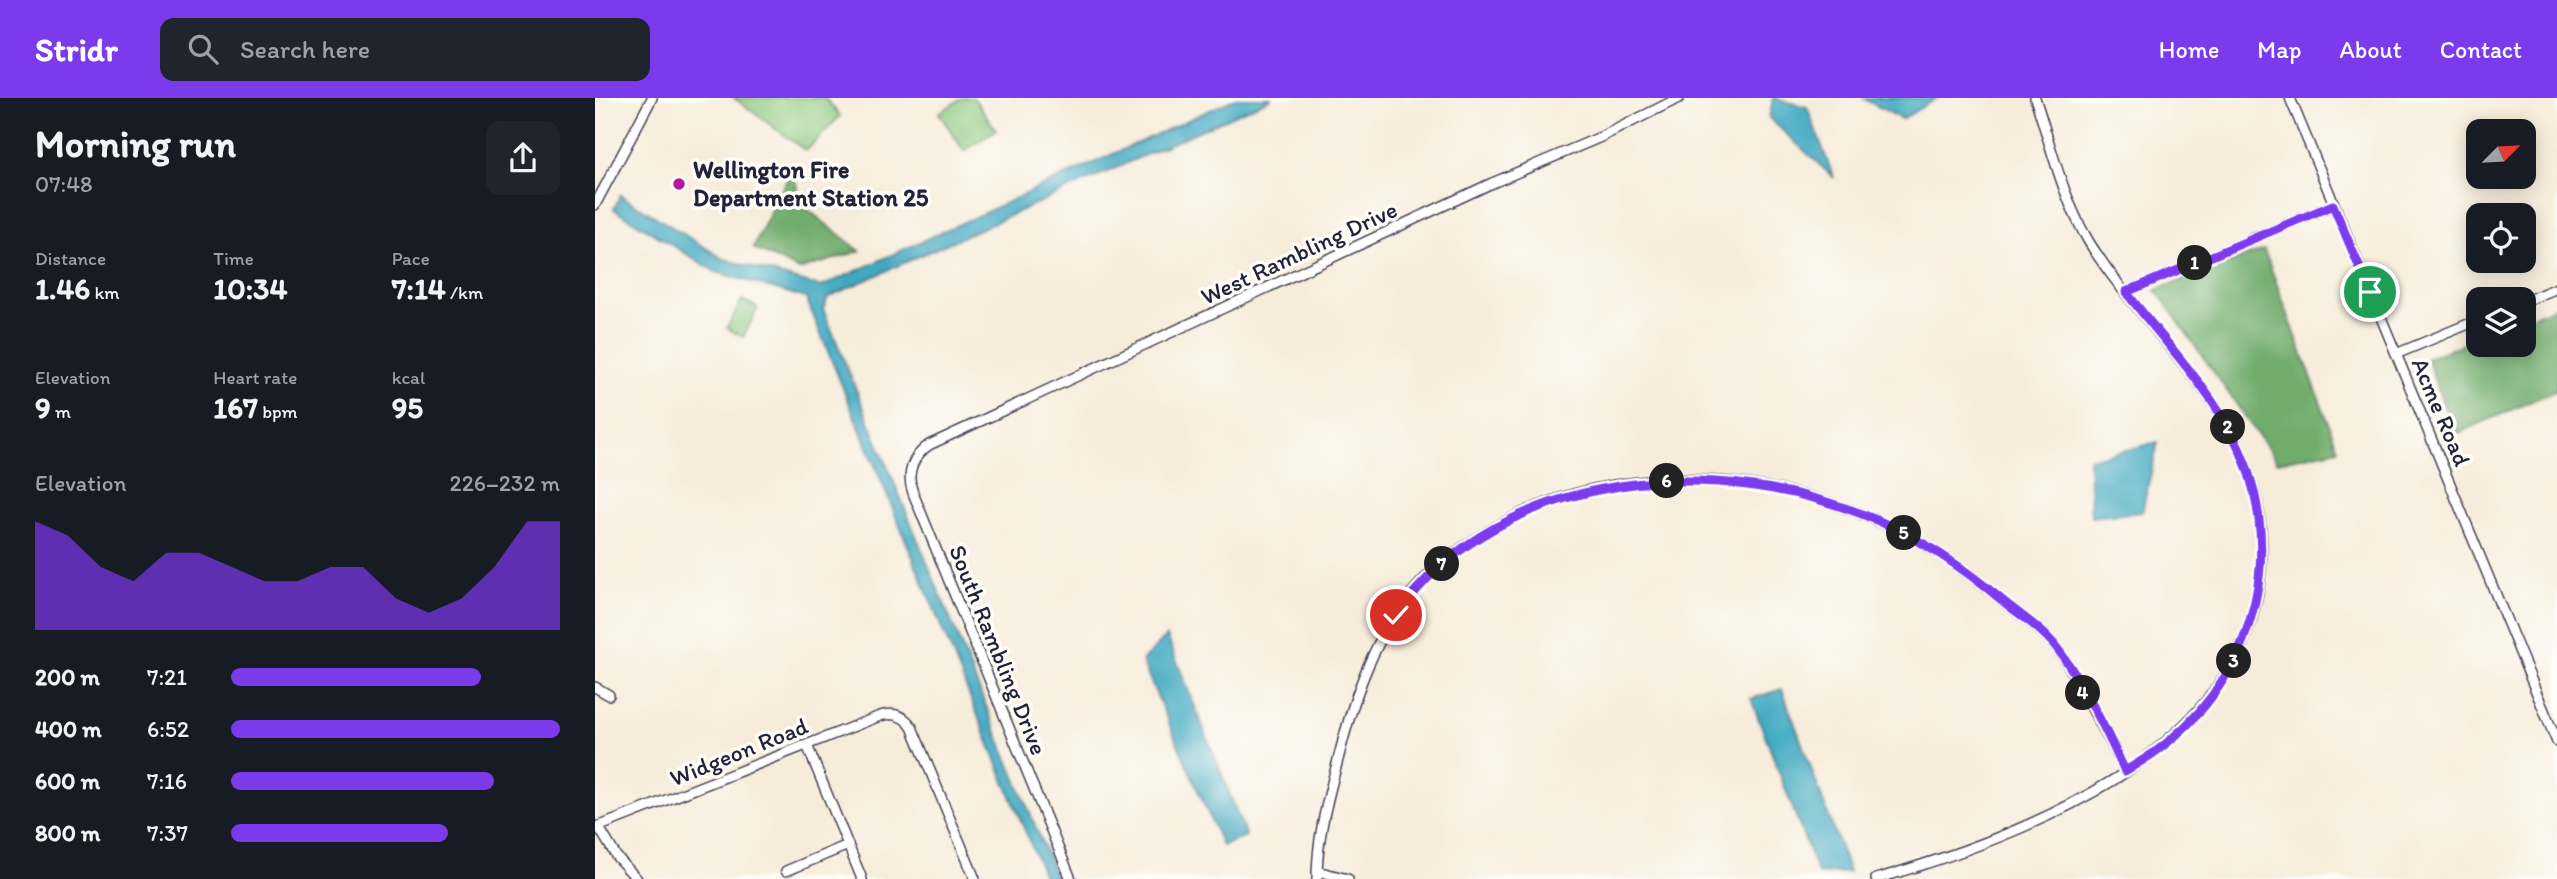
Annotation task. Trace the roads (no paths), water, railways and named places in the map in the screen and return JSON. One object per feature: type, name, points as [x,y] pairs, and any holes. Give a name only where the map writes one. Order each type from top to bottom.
[{"type":"street","points":[[595,205],[652,98]]},
{"type":"street","name":"West Rambling Drive","points":[[936,442],[1490,184],[1603,136],[1679,98]]},
{"type":"street","points":[[1876,879],[1993,839],[2081,796],[2170,741],[2187,724],[2239,653],[2259,591],[2262,543],[2255,495],[2232,435],[2080,226],[2035,98]]},
{"type":"street","name":"Acme Road","points":[[2290,98],[2557,741]]},
{"type":"street","points":[[2126,292],[2333,205]]},
{"type":"street","points":[[2536,297],[2557,288]]},
{"type":"street","points":[[2396,354],[2466,325]]},
{"type":"street","name":"South Rambling Drive","points":[[936,442],[916,457],[911,468],[911,488],[1071,879]]},
{"type":"street","points":[[1348,879],[1317,875],[1324,809],[1354,699],[1370,658],[1416,588],[1473,541],[1518,515],[1566,497],[1641,483],[1701,481],[1787,491],[1852,510],[1933,550],[1983,584],[2051,641],[2071,667],[2125,771]]},
{"type":"street","points":[[595,687],[610,695]]},
{"type":"street","name":"Widgeon Road","points":[[597,827],[880,716],[898,715],[912,726],[975,879]]},
{"type":"street","points":[[807,745],[862,879]]},
{"type":"street","points":[[597,827],[616,856],[637,879]]},
{"type":"street","points":[[786,871],[848,845]]},
{"type":"water","points":[[1236,98],[1272,98],[828,297],[823,309],[1057,879],[1045,879],[806,298],[716,272],[614,209],[620,195],[724,259],[821,287]]},
{"type":"water","points":[[1773,98],[1807,107],[1834,178],[1769,118]]},
{"type":"water","points":[[1862,98],[1937,98],[1902,119]]},
{"type":"water","points":[[2158,442],[2142,512],[2091,517],[2089,459]]},
{"type":"water","points":[[1167,636],[1246,836],[1222,846],[1142,661]]},
{"type":"water","points":[[1782,689],[1849,872],[1818,874],[1751,699]]},
{"type":"place","name":"Wellington Fire Department Station 25","points":[[679,184]]}]
